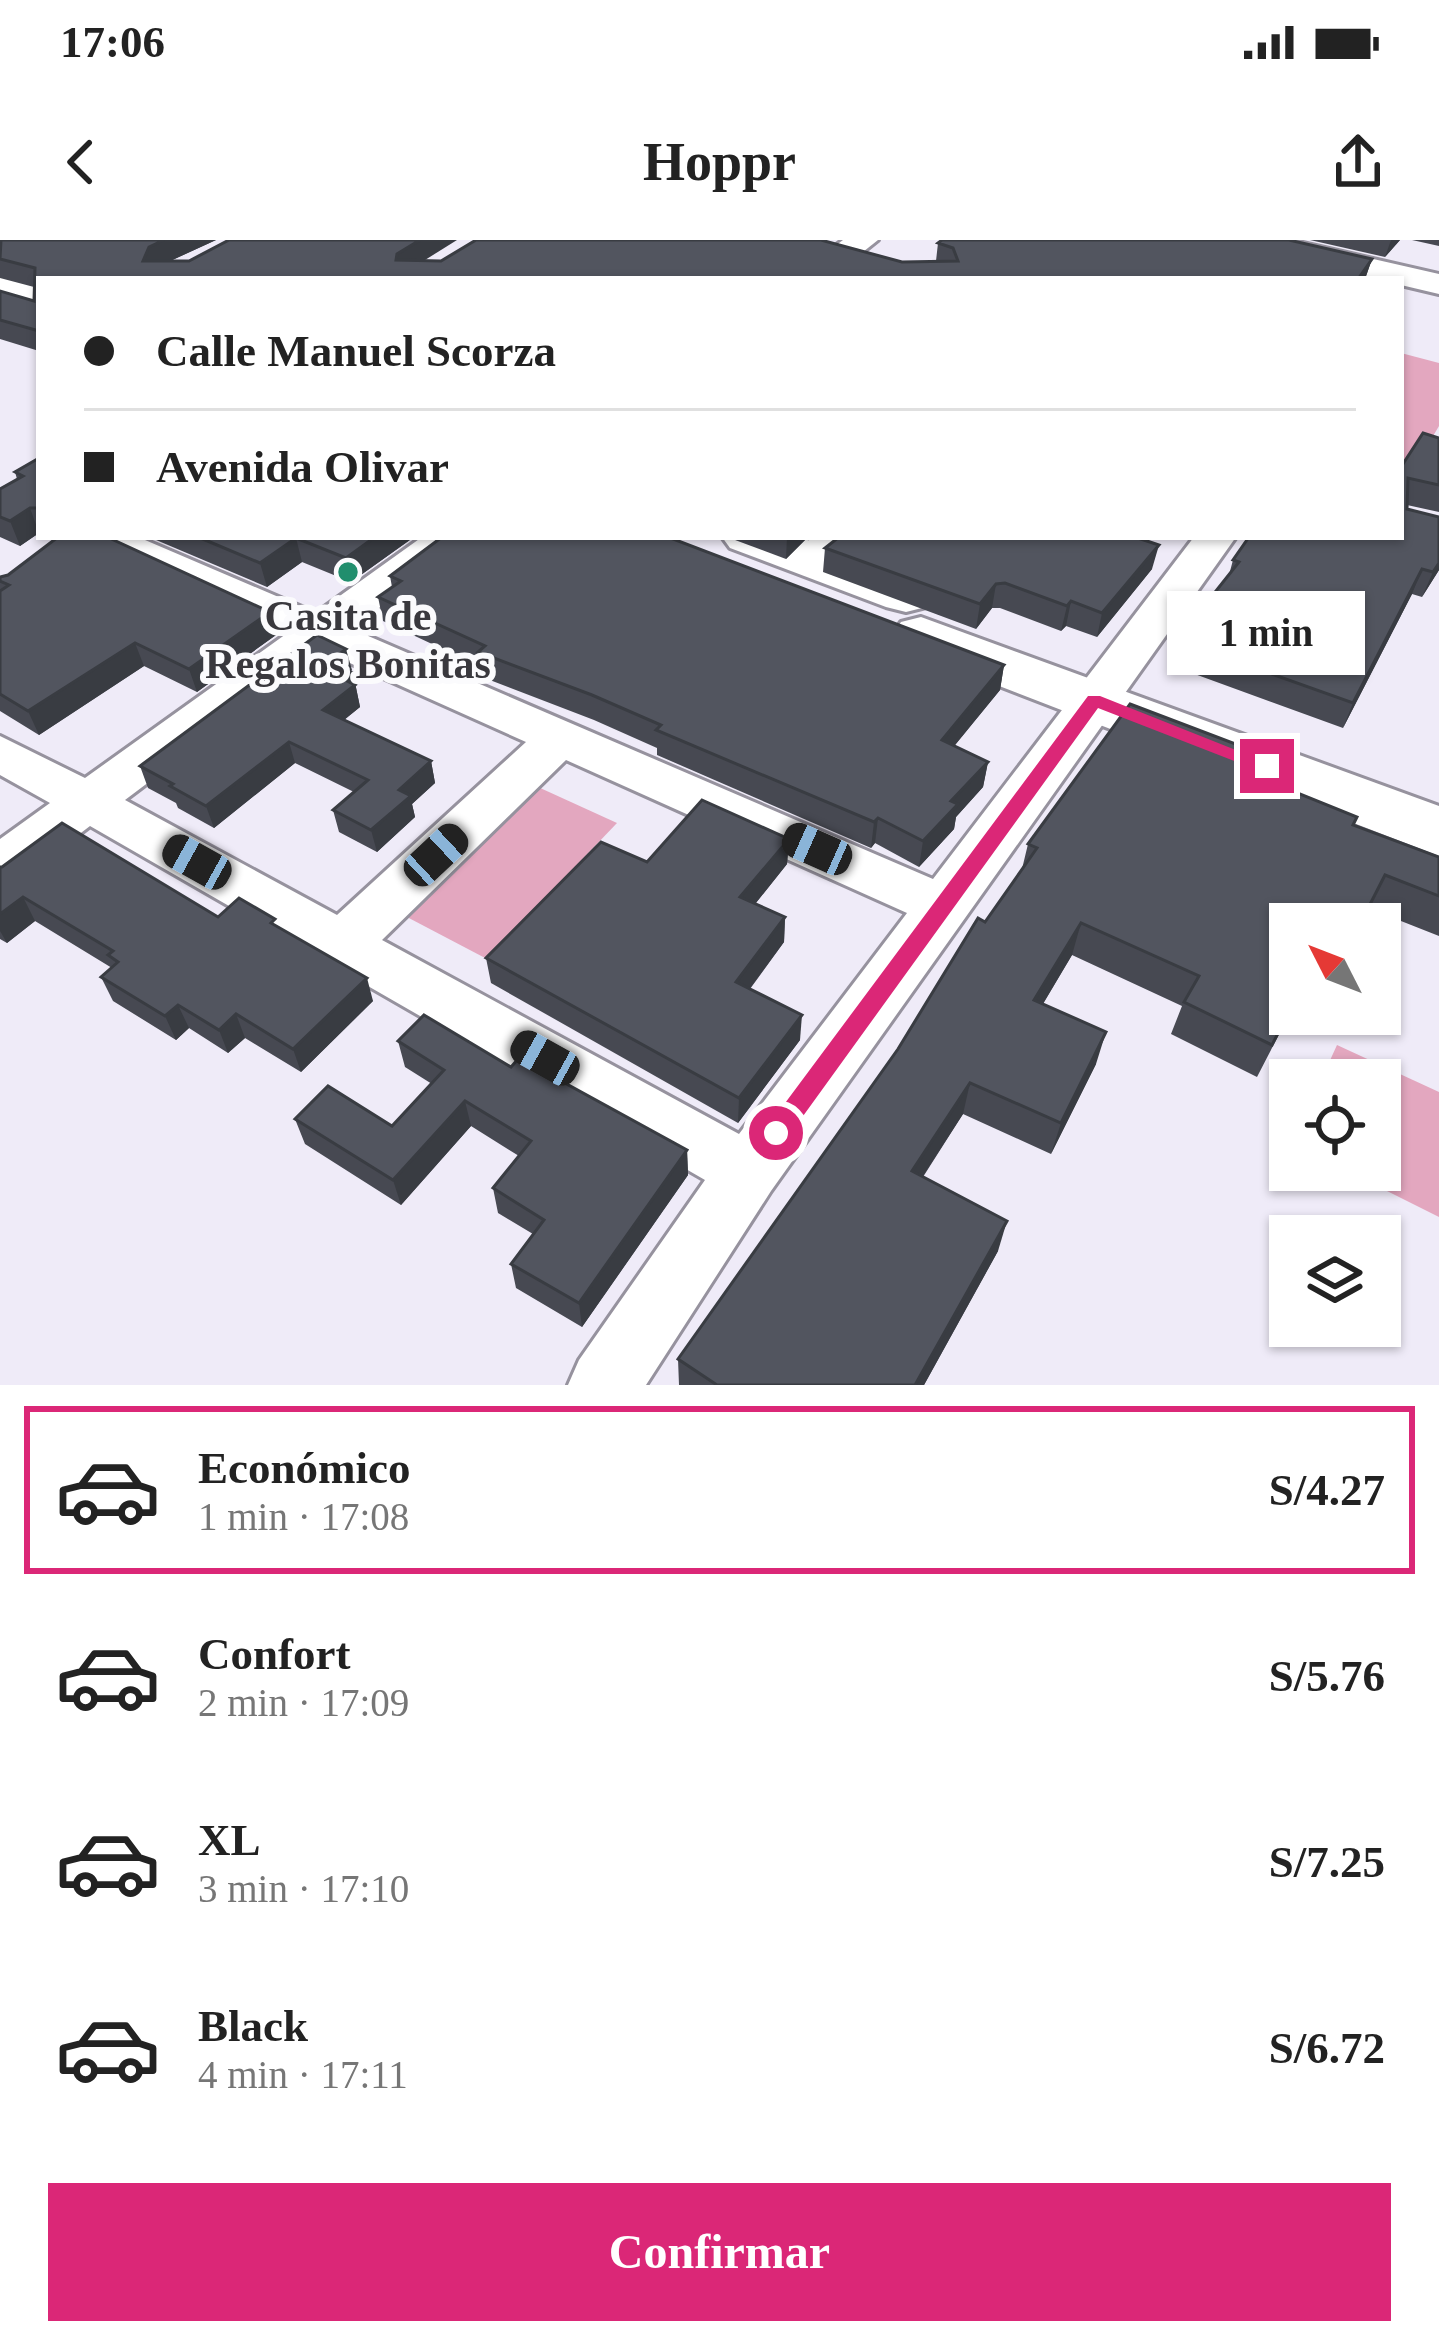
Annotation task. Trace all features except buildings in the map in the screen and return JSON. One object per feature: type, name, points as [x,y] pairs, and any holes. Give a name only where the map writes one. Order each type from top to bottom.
[{"type":"street","points":[[1250,240],[1394,276]]},
{"type":"street","points":[[1403,276],[1429,240]]},
{"type":"street","points":[[810,244],[854,247],[890,266]]},
{"type":"street","points":[[812,276],[854,247]]},
{"type":"street","points":[[4,258],[36,287]]},
{"type":"street","points":[[1404,278],[1439,284]]},
{"type":"street","points":[[0,294],[36,305]]},
{"type":"street","points":[[111,540],[944,905]]},
{"type":"street","points":[[0,866],[445,540]]},
{"type":"street","points":[[768,540],[823,549],[1105,686],[1439,832]]},
{"type":"street","points":[[604,1385],[748,1172],[1213,540]]},
{"type":"street","points":[[687,545],[1105,686],[1439,791]]},
{"type":"street","points":[[342,944],[562,736]]},
{"type":"street","points":[[0,753],[748,1172]]},
{"type":"shaded area","points":[[1404,354],[1439,363],[1439,426],[1404,485]]},
{"type":"shaded area","points":[[538,787],[617,823],[487,959],[405,916]]},
{"type":"shaded area","points":[[1337,1045],[1367,1059],[1331,1059]]},
{"type":"shaded area","points":[[1401,1074],[1439,1092],[1439,1217],[1387,1191],[1401,1191]]},
{"type":"place","name":"Casita de Regalos Bonitas","points":[[348,572]]},
{"type":"route","points":[[776,1133],[1094,700],[1267,766]]}]
